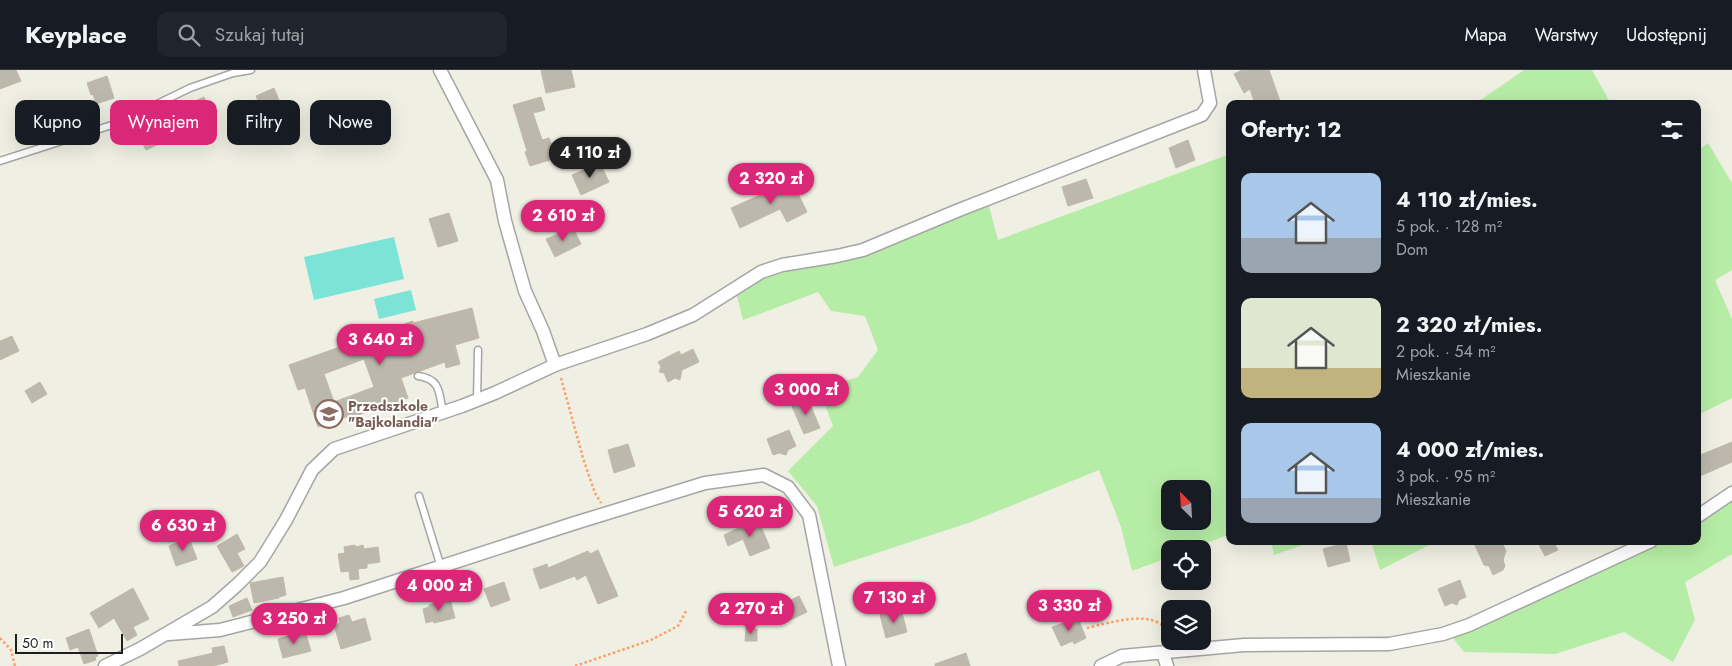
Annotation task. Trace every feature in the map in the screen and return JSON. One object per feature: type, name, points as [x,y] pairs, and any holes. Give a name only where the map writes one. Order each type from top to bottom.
[{"type":"street","points":[[440,70],[497,180],[505,221],[520,274],[555,365]]},
{"type":"street","points":[[105,666],[212,607],[237,585],[260,562],[286,520],[312,470],[334,450],[477,400],[555,365],[646,334],[693,315],[761,272],[782,265],[863,250],[959,210],[1202,115],[1210,103],[1204,70]]},
{"type":"street","points":[[166,634],[220,630],[344,598],[706,483],[764,475],[788,487],[809,515],[839,666]]},
{"type":"street","points":[[1701,514],[1732,493]]},
{"type":"street","points":[[1101,666],[1122,656],[1244,645],[1389,644],[1443,634],[1469,625],[1642,545]]},
{"type":"street","points":[[1163,653],[1167,666]]},
{"type":"lane","points":[[0,161],[118,123],[176,94],[216,78],[251,70]]},
{"type":"lane","points":[[477,400],[478,350]]},
{"type":"lane","points":[[418,376],[429,378],[435,382],[443,412]]},
{"type":"lane","points":[[419,496],[441,567]]},
{"type":"path","points":[[555,365],[563,382],[583,458],[595,493],[608,513]]},
{"type":"path","points":[[575,666],[650,640],[678,626],[686,611]]},
{"type":"path","points":[[1088,628],[1140,618],[1151,619],[1161,624]]},
{"type":"path","points":[[0,638],[11,650],[15,666]]},
{"type":"green space","points":[[1524,70],[1592,70],[1609,100],[1479,100]]},
{"type":"green space","points":[[1708,143],[1732,183],[1732,270],[1715,280],[1732,319],[1732,398],[1701,414],[1701,149]]},
{"type":"green space","points":[[1226,155],[1226,536],[1211,541],[1161,540],[1161,560],[1132,571],[1121,527],[1099,470],[971,522],[834,567],[817,506],[788,471],[833,426],[819,389],[858,377],[878,350],[865,316],[831,311],[818,292],[743,320],[736,292],[762,274],[862,257],[988,202],[998,240]]},
{"type":"green space","points":[[1732,500],[1732,554],[1685,582],[1695,620],[1673,662],[1624,632],[1555,654],[1464,652],[1452,637],[1654,545],[1701,545],[1701,518]]},
{"type":"green space","points":[[1272,545],[1303,545],[1274,555]]},
{"type":"green space","points":[[1372,545],[1429,545],[1380,570]]},
{"type":"shaded area","points":[[394,237],[404,279],[314,300],[304,257]]},
{"type":"shaded area","points":[[411,290],[416,310],[379,319],[374,299]]},
{"type":"building","points":[[0,70],[16,70],[21,81],[0,89]]},
{"type":"building","points":[[541,70],[571,70],[575,87],[546,93]]},
{"type":"building","points":[[1242,70],[1269,70],[1280,100],[1254,100],[1250,89],[1244,93],[1234,74]]},
{"type":"building","points":[[107,76],[114,98],[100,103],[100,100],[95,100],[87,83]]},
{"type":"building","points":[[274,88],[279,100],[258,100],[256,96]]},
{"type":"building","points":[[541,97],[545,110],[533,113],[542,140],[549,138],[553,148],[550,149],[553,159],[530,166],[513,105]]},
{"type":"building","points":[[1188,140],[1195,160],[1176,168],[1169,148]]},
{"type":"building","points":[[144,145],[157,145],[146,150]]},
{"type":"building","points":[[600,163],[609,182],[581,195],[572,175]]},
{"type":"building","points":[[791,179],[807,212],[787,222],[780,209],[740,228],[731,208],[774,189]]},
{"type":"building","points":[[1086,179],[1093,198],[1068,206],[1062,187]]},
{"type":"building","points":[[449,213],[458,241],[438,247],[429,219]]},
{"type":"building","points":[[573,228],[581,244],[555,257],[546,239]]},
{"type":"building","points":[[472,308],[479,338],[455,345],[460,364],[446,368],[445,362],[401,378],[408,398],[318,427],[305,388],[298,390],[289,365],[413,321],[413,323]],"holes":[[[364,359],[374,387],[334,402],[324,374]]]},
{"type":"building","points":[[12,336],[19,351],[0,360],[0,341]]},
{"type":"building","points":[[693,349],[699,362],[682,370],[680,380],[675,378],[668,382],[664,373],[659,372],[661,367],[658,362],[679,351],[681,355]]},
{"type":"building","points":[[40,382],[47,394],[32,403],[25,391]]},
{"type":"building","points":[[807,397],[820,428],[804,434],[791,404]]},
{"type":"building","points":[[789,430],[796,446],[788,450],[786,455],[779,453],[773,455],[767,439]]},
{"type":"building","points":[[1732,442],[1732,462],[1701,476],[1701,455]]},
{"type":"building","points":[[628,444],[635,466],[614,473],[608,450]]},
{"type":"building","points":[[758,519],[770,548],[750,556],[743,539],[728,546],[724,535]]},
{"type":"building","points":[[237,534],[245,549],[237,553],[244,566],[232,572],[217,546]]},
{"type":"building","points":[[189,538],[197,559],[176,566],[169,546]]},
{"type":"building","points":[[355,545],[356,547],[363,545],[364,549],[378,547],[380,562],[367,564],[367,568],[358,569],[359,579],[350,580],[349,571],[341,572],[338,554],[345,553],[344,547]]},
{"type":"building","points":[[1346,545],[1350,561],[1328,567],[1323,549]]},
{"type":"building","points":[[1475,545],[1503,545],[1506,551],[1503,560],[1505,566],[1503,570],[1493,575],[1489,566],[1484,565]]},
{"type":"building","points":[[1539,545],[1555,545],[1558,550],[1545,556]]},
{"type":"building","points":[[598,550],[618,596],[598,604],[586,575],[577,580],[575,576],[540,589],[533,569],[547,564],[548,568],[588,551],[590,554]]},
{"type":"building","points":[[283,577],[286,595],[254,603],[250,583]]},
{"type":"building","points":[[1460,580],[1466,597],[1459,600],[1457,605],[1452,603],[1445,606],[1438,589]]},
{"type":"building","points":[[504,582],[510,600],[491,607],[484,589]]},
{"type":"building","points":[[133,588],[149,619],[133,627],[137,635],[127,641],[114,618],[99,628],[90,613]]},
{"type":"building","points":[[799,596],[807,612],[784,623],[777,607]]},
{"type":"building","points":[[247,598],[252,610],[233,617],[229,606]]},
{"type":"building","points":[[450,599],[455,618],[426,623],[423,609],[429,607],[429,605]]},
{"type":"building","points":[[901,609],[907,632],[886,638],[880,615]]},
{"type":"building","points":[[349,615],[352,622],[365,618],[371,640],[341,649],[334,625],[340,623],[339,618]]},
{"type":"building","points":[[1078,618],[1086,638],[1074,644],[1073,641],[1061,646],[1052,627]]},
{"type":"building","points":[[746,628],[757,629],[757,641],[745,641]]},
{"type":"building","points":[[89,629],[98,656],[95,657],[96,660],[84,664],[78,647],[70,650],[66,638]]},
{"type":"building","points":[[305,631],[311,651],[283,658],[278,639]]},
{"type":"building","points":[[224,646],[228,662],[213,666],[179,666],[178,661],[213,653],[212,648]]},
{"type":"building","points":[[966,653],[970,666],[935,666],[935,664]]},
{"type":"place","name":"Przedszkole \"Bajkolandia\"","points":[[329,414]]}]
